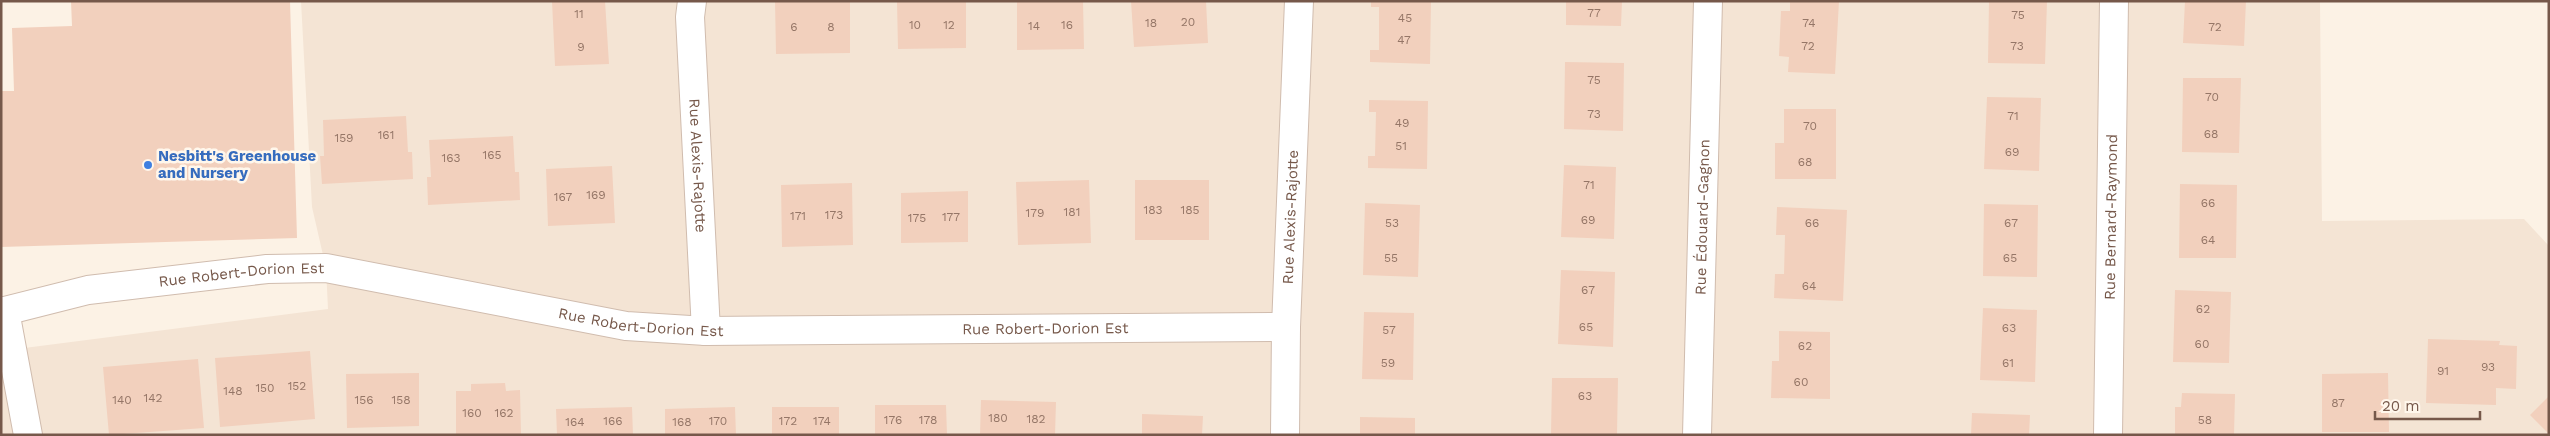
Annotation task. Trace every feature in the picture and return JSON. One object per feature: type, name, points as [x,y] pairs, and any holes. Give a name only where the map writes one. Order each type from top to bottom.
[{"type":"street","name":"Rue Alexis-Rajotte","points":[[692,1],[690,17],[706,331]]},
{"type":"street","name":"Rue Alexis-Rajotte","points":[[1285,435],[1286,327],[1299,1]]},
{"type":"street","name":"Rue Édouard-Gagnon","points":[[1697,435],[1708,1]]},
{"type":"street","name":"Rue Bernard-Raymond","points":[[2108,435],[2114,1]]},
{"type":"street","name":"Rue Robert-Dorion Est","points":[[3,312],[88,290],[267,269],[326,268],[626,326],[706,331],[1286,327]]},
{"type":"street","points":[[3,312],[28,435]]},
{"type":"shaded area","points":[[301,1],[2320,1],[2322,221],[2524,219],[2549,246],[2549,435],[1,435],[1,351],[328,309],[326,268],[312,207]]},
{"type":"building","name":"Nesbitt's Greenhouse and Nursery","points":[[71,1],[290,1],[297,238],[1,247],[1,91],[14,91],[12,28],[72,26]]},
{"type":"building","points":[[552,1],[605,1],[609,64],[555,66]]},
{"type":"building","points":[[775,1],[850,1],[850,53],[776,54]]},
{"type":"building","points":[[897,1],[966,1],[966,48],[898,49]]},
{"type":"building","points":[[1017,1],[1083,1],[1084,49],[1017,50]]},
{"type":"building","points":[[1131,1],[1206,1],[1208,43],[1134,47]]},
{"type":"building","points":[[1371,1],[1431,1],[1430,64],[1370,62],[1370,50],[1379,50],[1379,7],[1371,7]]},
{"type":"building","points":[[1566,1],[1622,1],[1621,26],[1566,25]]},
{"type":"building","points":[[1790,1],[1839,1],[1835,74],[1788,72],[1789,57],[1779,56],[1781,11],[1790,11]]},
{"type":"building","points":[[1989,1],[2047,1],[2045,64],[1988,63]]},
{"type":"building","points":[[2185,1],[2246,1],[2244,46],[2183,43]]},
{"type":"building","points":[[1565,62],[1624,63],[1623,131],[1564,129]]},
{"type":"building","points":[[2183,78],[2241,78],[2239,153],[2182,152]]},
{"type":"building","points":[[1987,97],[2041,98],[2039,171],[1984,169]]},
{"type":"building","points":[[1369,100],[1428,101],[1427,169],[1368,168],[1368,156],[1375,156],[1376,112],[1369,112]]},
{"type":"building","points":[[1784,109],[1836,109],[1836,179],[1775,179],[1775,143],[1784,143]]},
{"type":"building","points":[[406,116],[408,152],[412,152],[413,179],[322,184],[320,156],[324,156],[323,120]]},
{"type":"building","points":[[513,136],[515,172],[519,172],[520,200],[428,205],[427,177],[431,177],[429,140]]},
{"type":"building","points":[[1564,165],[1616,167],[1614,239],[1561,237]]},
{"type":"building","points":[[612,166],[615,223],[548,226],[546,169]]},
{"type":"building","points":[[1089,180],[1091,243],[1018,245],[1016,182]]},
{"type":"building","points":[[1135,180],[1209,180],[1209,240],[1135,240]]},
{"type":"building","points":[[852,183],[853,245],[782,247],[781,185]]},
{"type":"building","points":[[2180,184],[2237,185],[2236,258],[2179,258]]},
{"type":"building","points":[[968,191],[968,242],[901,243],[901,193]]},
{"type":"building","points":[[1365,203],[1420,205],[1418,277],[1363,275]]},
{"type":"building","points":[[1984,204],[2038,205],[2037,277],[1983,276]]},
{"type":"building","points":[[1777,207],[1847,210],[1843,301],[1774,298],[1775,274],[1784,274],[1785,235],[1776,235]]},
{"type":"building","points":[[1561,270],[1615,272],[1613,347],[1558,344]]},
{"type":"building","points":[[2175,290],[2231,292],[2229,363],[2173,362]]},
{"type":"building","points":[[1983,308],[2037,310],[2035,382],[1980,380]]},
{"type":"building","points":[[1364,312],[1414,313],[1413,380],[1362,379]]},
{"type":"building","points":[[1779,331],[1830,332],[1830,399],[1771,398],[1772,361],[1779,361]]},
{"type":"building","points":[[2428,339],[2500,341],[2499,345],[2517,346],[2516,389],[2496,388],[2496,405],[2426,403]]},
{"type":"building","points":[[310,351],[315,419],[220,427],[215,358]]},
{"type":"building","points":[[198,359],[204,428],[109,435],[103,367]]},
{"type":"building","points":[[419,373],[419,426],[347,428],[346,374]]},
{"type":"building","points":[[2388,373],[2389,432],[2322,432],[2322,374]]},
{"type":"building","points":[[1552,378],[1618,378],[1617,435],[1551,435]]},
{"type":"building","points":[[505,383],[506,391],[520,390],[521,435],[456,435],[456,391],[471,391],[471,384]]},
{"type":"building","points":[[2182,393],[2235,394],[2234,435],[2175,435],[2175,407],[2181,407]]},
{"type":"building","points":[[2549,396],[2549,434],[2530,415]]},
{"type":"building","points":[[981,400],[1056,402],[1055,435],[980,435]]},
{"type":"building","points":[[875,405],[946,405],[947,435],[875,435]]},
{"type":"building","points":[[632,407],[633,435],[557,435],[556,409]]},
{"type":"building","points":[[735,407],[736,435],[665,435],[665,409]]},
{"type":"building","points":[[772,407],[839,407],[839,435],[772,435]]},
{"type":"building","points":[[1972,413],[2030,415],[2029,435],[1971,435]]},
{"type":"building","points":[[1142,414],[1203,416],[1202,435],[1142,435]]},
{"type":"building","points":[[1360,417],[1415,418],[1415,435],[1360,435]]},
{"type":"place","name":"Nesbitt's Greenhouse and Nursery","points":[[148,165]]}]
